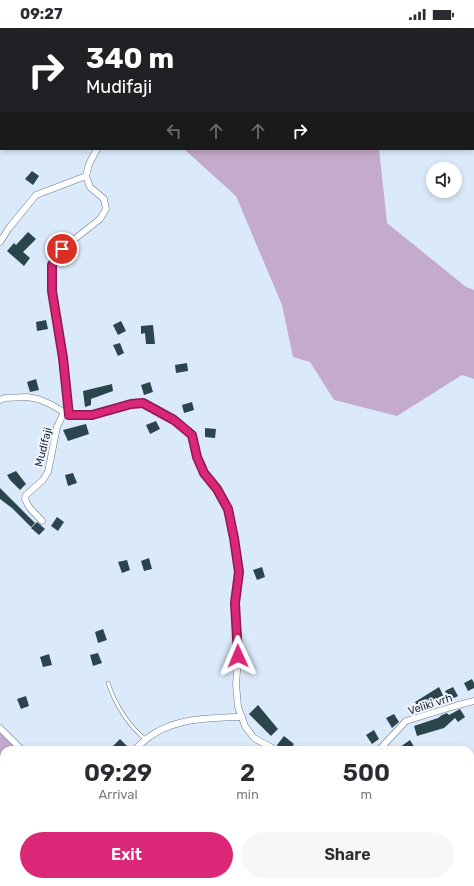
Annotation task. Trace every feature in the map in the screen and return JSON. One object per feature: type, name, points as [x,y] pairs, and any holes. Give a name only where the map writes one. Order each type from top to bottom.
[{"type":"street","points":[[0,242],[9,228],[36,195],[86,176],[89,164],[96,150]]},
{"type":"street","name":"Mudifaji","points":[[42,521],[29,507],[25,499],[26,495],[43,480],[48,472],[57,428],[67,414],[63,358],[52,291],[52,265],[62,249],[100,219],[106,209],[104,199],[90,187],[86,176]]},
{"type":"street","points":[[0,400],[5,398],[27,397],[50,404],[67,414],[92,415],[131,404],[143,403],[174,420],[192,435],[197,457],[204,473],[217,489],[228,509],[234,538],[239,572],[235,603],[239,645],[236,684],[238,707],[245,726],[254,738],[269,746]]},
{"type":"street","name":"Veliki vrh","points":[[383,746],[406,722],[474,701]]},
{"type":"street","points":[[139,746],[145,740],[165,727],[188,720],[242,718]]},
{"type":"street","points":[[0,728],[18,746]]},
{"type":"lane","points":[[108,683],[113,697],[122,714],[132,729],[145,740]]},
{"type":"shaded area","points":[[185,150],[379,150],[387,223],[466,287],[474,290],[474,379],[462,375],[397,416],[334,400],[310,362],[293,357],[282,305],[236,196]]},
{"type":"shaded area","points":[[0,732],[14,746],[0,746]]},
{"type":"building","points":[[32,171],[39,176],[33,185],[25,179]]},
{"type":"building","points":[[28,232],[36,239],[23,252],[30,258],[24,266],[7,251],[14,243],[16,245]]},
{"type":"building","points":[[46,320],[48,329],[37,331],[36,322]]},
{"type":"building","points":[[121,321],[126,331],[118,335],[113,325]]},
{"type":"building","points":[[153,325],[155,344],[146,344],[145,333],[141,334],[141,326]]},
{"type":"building","points":[[120,343],[124,353],[118,356],[113,345]]},
{"type":"building","points":[[187,363],[188,371],[176,373],[175,365]]},
{"type":"building","points":[[36,379],[39,390],[30,392],[27,382]]},
{"type":"building","points":[[150,382],[153,392],[144,395],[141,385]]},
{"type":"building","points":[[112,384],[113,391],[91,399],[91,405],[85,407],[83,391]]},
{"type":"building","points":[[192,402],[194,410],[184,413],[182,405]]},
{"type":"building","points":[[156,421],[160,429],[150,434],[146,425]]},
{"type":"building","points":[[86,424],[89,434],[68,441],[63,430]]},
{"type":"building","points":[[205,428],[216,429],[215,438],[205,437]]},
{"type":"building","points":[[16,471],[26,484],[20,490],[7,475]]},
{"type":"building","points":[[73,473],[77,483],[68,486],[65,475]]},
{"type":"building","points":[[0,488],[35,523],[31,527],[12,508],[0,499]]},
{"type":"building","points":[[57,517],[64,522],[58,531],[51,526]]},
{"type":"building","points":[[37,522],[45,529],[39,535],[31,528]]},
{"type":"building","points":[[149,558],[152,569],[144,571],[141,561]]},
{"type":"building","points":[[127,560],[130,570],[122,573],[118,562]]},
{"type":"building","points":[[262,567],[265,577],[257,580],[253,570]]},
{"type":"building","points":[[103,629],[107,640],[98,643],[95,632]]},
{"type":"building","points":[[98,653],[102,663],[93,666],[90,655]]},
{"type":"building","points":[[49,654],[52,665],[43,667],[40,657]]},
{"type":"building","points":[[472,679],[474,688],[468,691],[464,683]]},
{"type":"building","points":[[439,687],[444,697],[428,705],[421,711],[415,702]]},
{"type":"building","points":[[453,687],[458,696],[450,700],[445,691]]},
{"type":"building","points":[[26,696],[29,706],[21,709],[17,699]]},
{"type":"building","points":[[258,705],[278,729],[271,736],[249,714]]},
{"type":"building","points":[[460,709],[465,717],[458,722],[455,718],[444,728],[417,736],[414,726],[438,718],[447,713],[449,715]]},
{"type":"building","points":[[394,714],[399,722],[392,728],[386,718]]},
{"type":"building","points":[[374,730],[379,739],[372,744],[366,735]]},
{"type":"building","points":[[284,736],[294,744],[293,746],[277,745]]},
{"type":"building","points":[[120,739],[127,746],[113,746]]},
{"type":"building","points":[[410,740],[414,746],[402,746]]},
{"type":"route","points":[[62,249],[52,265],[52,291],[63,358],[69,415],[92,415],[131,404],[143,403],[174,420],[192,435],[197,457],[204,473],[217,489],[228,509],[239,572],[235,603],[239,645],[238,656]]}]
